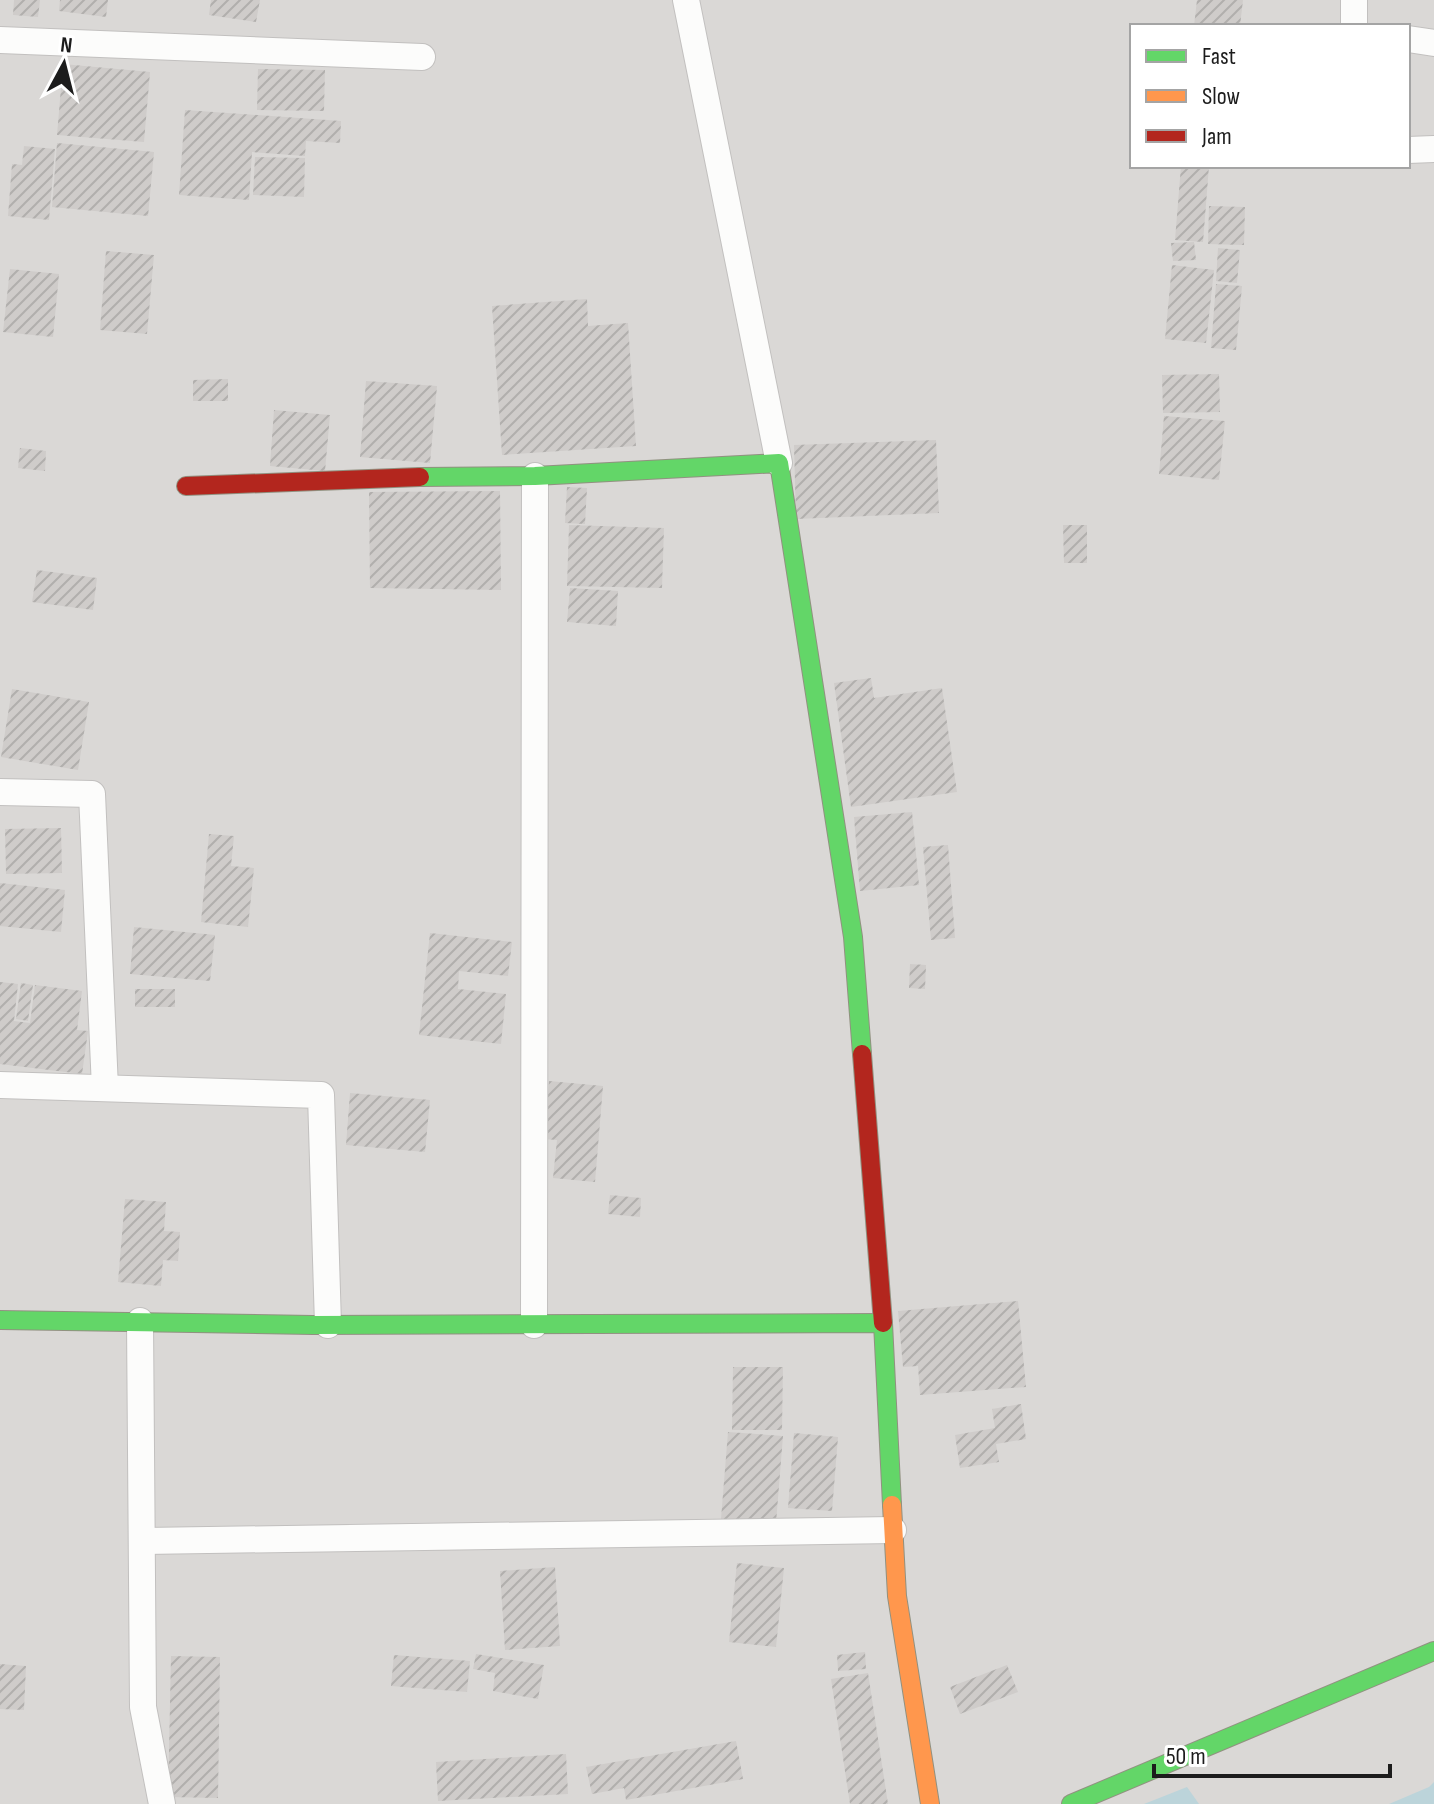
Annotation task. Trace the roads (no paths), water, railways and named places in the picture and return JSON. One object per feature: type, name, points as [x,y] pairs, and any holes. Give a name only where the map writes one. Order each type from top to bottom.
[{"type":"street","points":[[686,0],[779,463],[853,937],[883,1323],[897,1596],[930,1804]]},
{"type":"street","points":[[1354,0],[1354,24]]},
{"type":"street","points":[[1410,39],[1434,43]]},
{"type":"street","points":[[0,40],[422,57]]},
{"type":"street","points":[[1410,150],[1434,149]]},
{"type":"street","points":[[186,486],[354,478],[535,476],[779,463]]},
{"type":"street","points":[[534,1325],[535,476]]},
{"type":"street","points":[[0,792],[92,794],[105,1088]]},
{"type":"street","points":[[0,1085],[321,1095],[328,1325]]},
{"type":"street","points":[[0,1320],[328,1325],[883,1323]]},
{"type":"street","points":[[140,1321],[143,1707],[162,1804]]},
{"type":"street","points":[[144,1541],[893,1530]]},
{"type":"street","points":[[1071,1804],[1434,1651]]},
{"type":"water","points":[[1434,1782],[1434,1804],[1389,1804],[1429,1787]]},
{"type":"water","points":[[1187,1787],[1199,1804],[1144,1804]]}]
